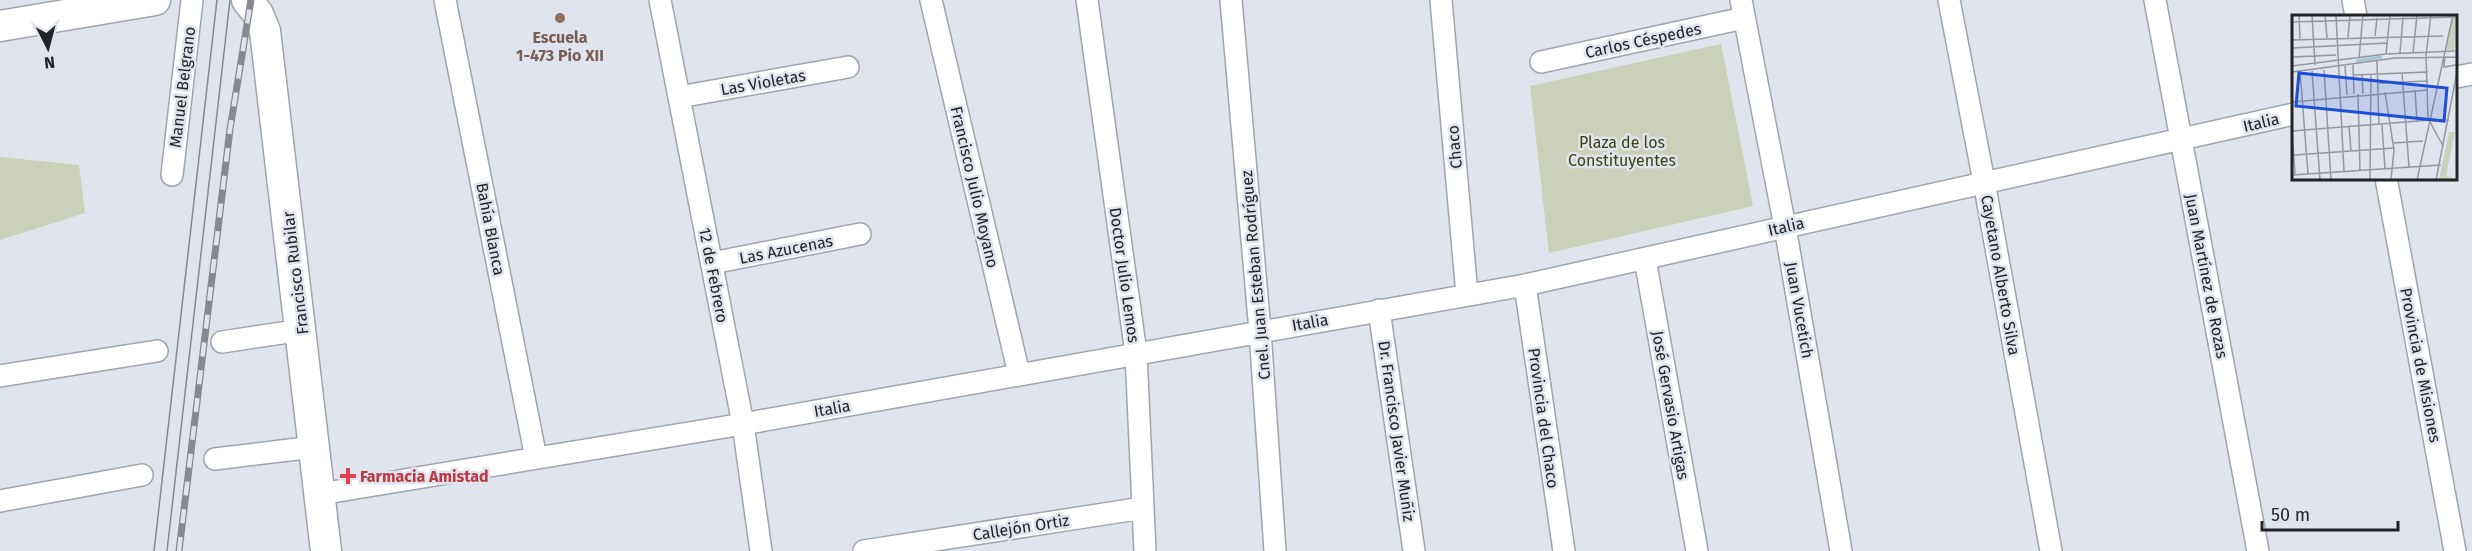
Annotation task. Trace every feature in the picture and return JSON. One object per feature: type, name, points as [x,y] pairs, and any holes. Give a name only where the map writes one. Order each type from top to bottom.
[{"type":"main road","points":[[0,26],[155,0]]},
{"type":"main road","name":"Francisco Rubilar","points":[[247,0],[258,14],[265,31],[302,330],[326,551]]},
{"type":"street","name":"Manuel Belgrano","points":[[171,174],[192,0]]},
{"type":"street","name":"Bahía Blanca","points":[[445,0],[536,458]]},
{"type":"street","name":"12 de Febrero","points":[[660,0],[743,424],[761,551]]},
{"type":"street","name":"Francisco Julio Moyano","points":[[931,0],[1019,374]]},
{"type":"street","name":"Doctor Julio Lemos","points":[[1087,0],[1136,353],[1145,551]]},
{"type":"street","name":"Cnel. Juan Esteban Rodríguez","points":[[1231,0],[1260,331],[1275,551]]},
{"type":"street","name":"Chaco","points":[[1442,0],[1467,295]]},
{"type":"street","name":"Cayetano Alberto Silva","points":[[1949,0],[2051,551]]},
{"type":"street","name":"Juan Martínez de Rozas","points":[[2155,0],[2258,551]]},
{"type":"street","points":[[2353,0],[2356,15]]},
{"type":"street","name":"Carlos Céspedes","points":[[1541,62],[1743,9]]},
{"type":"street","name":"Juan Vucetich","points":[[1743,9],[1785,227],[1841,551]]},
{"type":"street","name":"Las Violetas","points":[[679,97],[848,67]]},
{"type":"street","points":[[2457,77],[2472,74]]},
{"type":"street","name":"Italia","points":[[320,494],[743,424],[1525,285],[2292,114]]},
{"type":"street","name":"Provincia de Misiones","points":[[2386,180],[2455,551]]},
{"type":"street","name":"Las Azucenas","points":[[712,263],[860,234]]},
{"type":"street","name":"José Gervasio Artigas","points":[[1645,258],[1697,551]]},
{"type":"street","name":"Provincia del Chaco","points":[[1525,285],[1564,551]]},
{"type":"street","name":"Dr. Francisco Javier Muñiz","points":[[1379,310],[1414,551]]},
{"type":"street","points":[[222,342],[302,330]]},
{"type":"street","points":[[0,376],[157,351]]},
{"type":"street","points":[[215,459],[314,447]]},
{"type":"street","points":[[0,501],[142,476]]},
{"type":"street","name":"Callejón Ortiz","points":[[864,551],[1143,508]]},
{"type":"green space","name":"Plaza de los Constituyentes","points":[[1721,44],[1753,206],[1549,253],[1530,86]]},
{"type":"green space","points":[[0,157],[79,165],[85,213],[0,240]]},
{"type":"tram line","points":[[154,551],[217,0]]},
{"type":"tram line","points":[[167,551],[230,0]]},
{"type":"railway","points":[[179,551],[230,129],[251,0]]},
{"type":"place","name":"Escuela 1-473 Pio XII","points":[[560,18]]},
{"type":"place","name":"Farmacia Amistad","points":[[348,476]]}]
